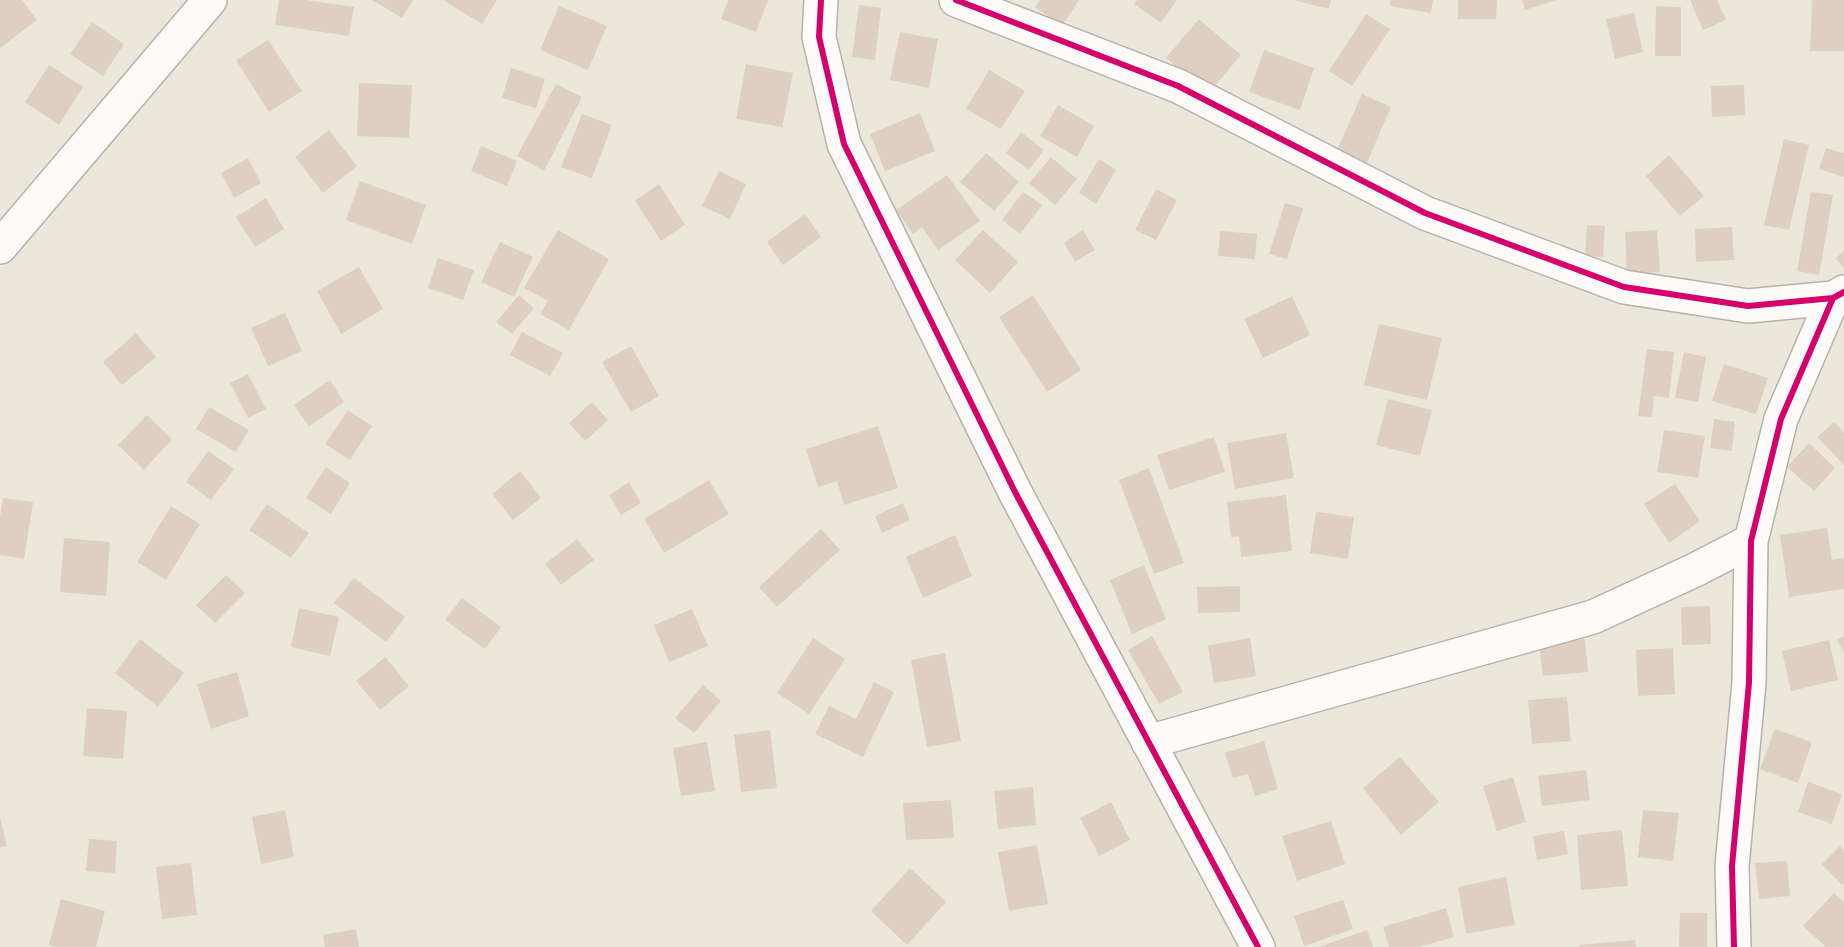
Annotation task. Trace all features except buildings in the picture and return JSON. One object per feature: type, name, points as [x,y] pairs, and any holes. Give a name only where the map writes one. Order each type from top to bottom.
[{"type":"street","points":[[0,247],[210,0]]},
{"type":"street","points":[[821,0],[819,37],[844,144],[1015,492],[1258,947]]},
{"type":"street","points":[[956,0],[1178,86],[1425,213],[1624,287],[1748,306],[1838,295]]},
{"type":"street","points":[[1734,947],[1732,866],[1749,683],[1751,541],[1781,419],[1838,295]]},
{"type":"street","points":[[1148,742],[1593,617],[1695,570],[1751,541]]},
{"type":"cycle path","points":[[821,0],[819,37],[844,144],[1015,492],[1258,947]]},
{"type":"cycle path","points":[[956,0],[1178,86],[1425,213],[1624,287],[1748,306],[1833,298],[1844,292]]},
{"type":"cycle path","points":[[1734,947],[1732,866],[1749,683],[1751,541],[1781,419],[1833,298]]}]
